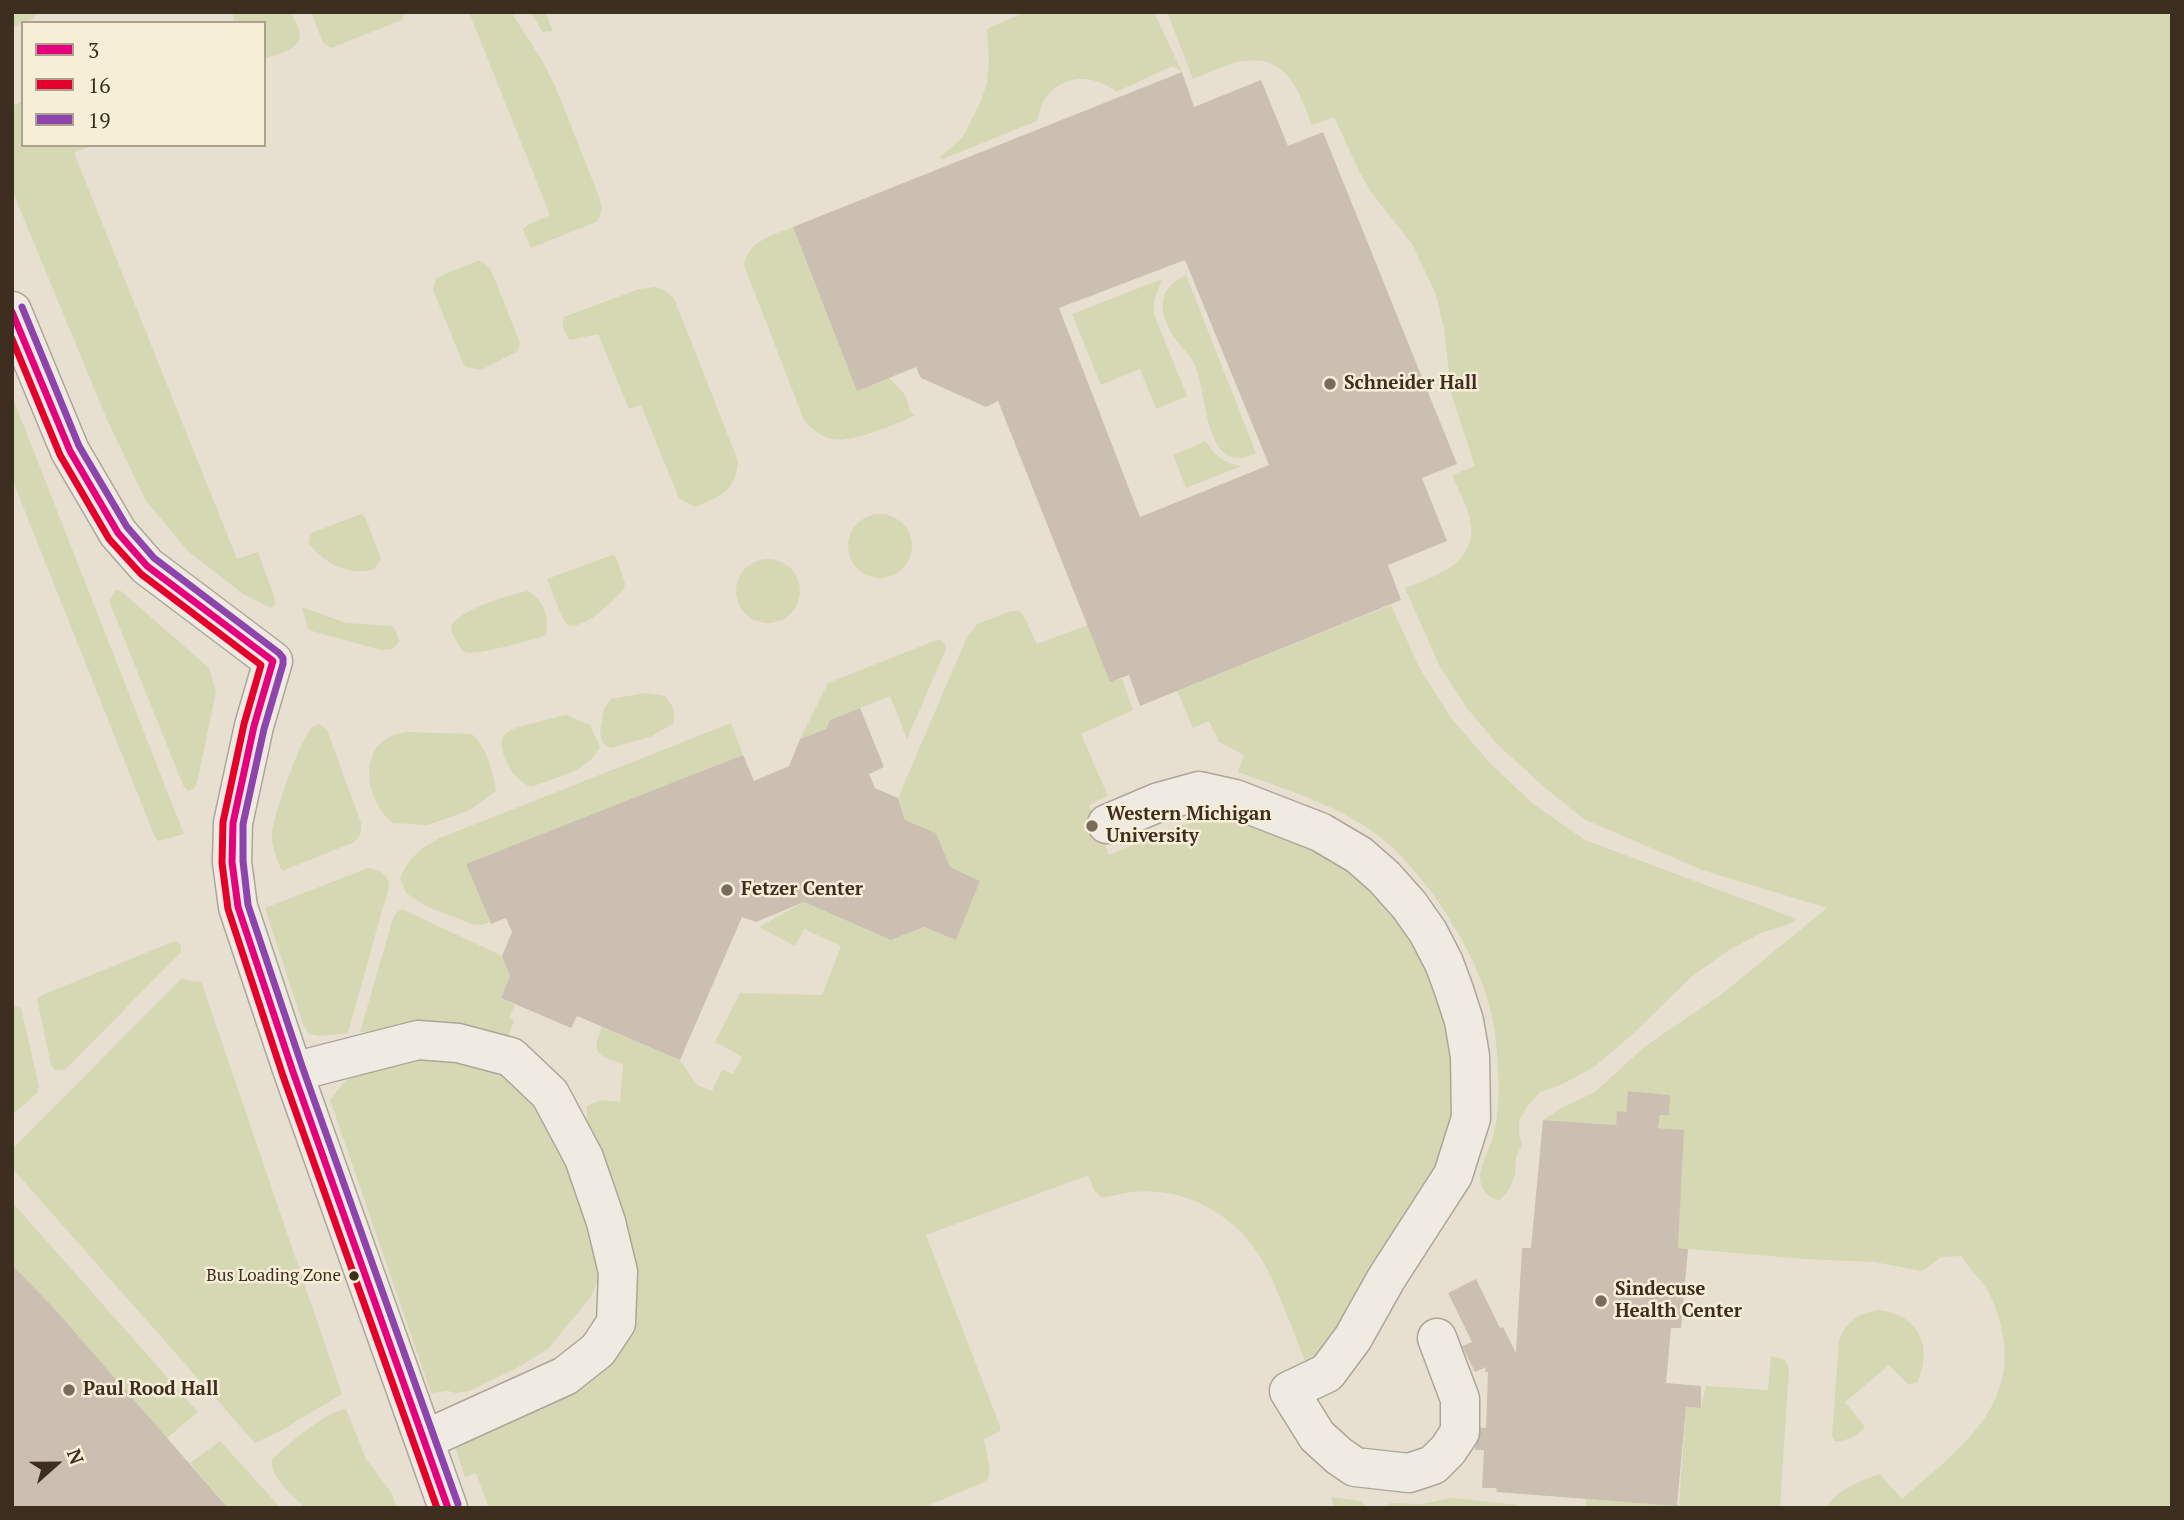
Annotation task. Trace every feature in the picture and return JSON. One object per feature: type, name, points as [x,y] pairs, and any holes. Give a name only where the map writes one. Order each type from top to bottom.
[{"type":"lane","points":[[12,311],[70,451],[118,533],[147,566],[273,660],[254,726],[233,823],[232,862],[239,907],[293,1072],[449,1508]]},
{"type":"lane","points":[[1107,824],[1159,803],[1199,791],[1235,799],[1320,832],[1359,855],[1384,877],[1428,932],[1444,963],[1464,1021],[1468,1044],[1471,1118],[1453,1175],[1386,1279],[1353,1338],[1327,1373],[1289,1391],[1317,1436],[1355,1467],[1409,1473],[1433,1465],[1448,1450],[1460,1432],[1460,1399],[1437,1338]]},
{"type":"lane","points":[[293,1072],[418,1040],[458,1043],[512,1056],[551,1094],[584,1158],[606,1222],[618,1272],[616,1323],[598,1350],[565,1376],[424,1440]]},
{"type":"green space","points":[[12,12],[39,12],[33,19],[21,21],[21,24],[12,27]]},
{"type":"green space","points":[[232,12],[291,12],[300,34],[299,40],[292,48],[266,58],[266,21],[234,21]]},
{"type":"green space","points":[[311,12],[405,12],[402,20],[331,48],[323,43]]},
{"type":"green space","points":[[469,12],[511,12],[542,60],[598,194],[602,209],[596,222],[531,248],[523,229],[550,215]]},
{"type":"green space","points":[[530,12],[545,12],[553,31],[543,32]]},
{"type":"green space","points":[[1025,12],[1154,12],[1182,72],[1173,66],[1116,92],[1099,82],[1071,80],[1054,89],[1045,99],[1037,121],[943,159],[940,157],[963,137],[987,83],[987,29]]},
{"type":"green space","points":[[1167,12],[2172,12],[2172,1508],[1827,1508],[1843,1490],[1880,1474],[1902,1499],[1949,1458],[1987,1415],[1999,1391],[2004,1364],[2003,1333],[1992,1299],[1985,1287],[1962,1256],[1941,1257],[1922,1271],[1874,1262],[1678,1248],[1683,1130],[1658,1128],[1660,1115],[1669,1115],[1670,1095],[1629,1091],[1626,1112],[1617,1111],[1616,1125],[1543,1120],[1595,1092],[1644,1047],[1722,994],[1827,908],[1702,870],[1584,819],[1497,744],[1467,708],[1439,665],[1405,588],[1452,566],[1468,548],[1471,535],[1467,510],[1452,475],[1475,466],[1451,393],[1444,328],[1435,292],[1412,244],[1371,192],[1334,117],[1312,125],[1290,78],[1271,64],[1259,60],[1238,62],[1193,79]]},
{"type":"green space","points":[[21,102],[21,147],[88,147],[74,153],[237,559],[258,552],[275,599],[275,605],[271,608],[243,594],[188,551],[146,501],[108,422],[12,190],[12,106]]},
{"type":"green space","points":[[793,227],[857,390],[889,378],[905,395],[909,410],[915,415],[874,432],[836,440],[820,434],[804,420],[744,265],[746,257],[755,245]]},
{"type":"green space","points":[[482,261],[491,270],[520,343],[518,351],[481,370],[466,367],[463,363],[433,290],[436,278]]},
{"type":"green space","points":[[1186,275],[1256,453],[1239,458],[1227,454],[1218,445],[1206,414],[1200,380],[1194,364],[1174,337],[1165,319],[1165,294],[1169,287]]},
{"type":"green space","points":[[1162,279],[1154,300],[1154,314],[1187,396],[1156,409],[1140,369],[1101,385],[1072,314]]},
{"type":"green space","points":[[656,287],[674,298],[738,461],[734,479],[726,491],[695,507],[679,498],[641,405],[629,409],[598,334],[570,340],[563,327],[564,317],[639,289]]},
{"type":"green space","points":[[12,396],[184,834],[158,841],[155,837],[12,479]]},
{"type":"green space","points":[[1206,441],[1220,458],[1242,466],[1186,488],[1173,455]]},
{"type":"green space","points":[[361,514],[365,517],[381,559],[374,569],[346,570],[329,562],[308,542],[311,533]]},
{"type":"green space","points":[[874,514],[886,514],[903,523],[910,534],[910,558],[903,569],[886,578],[874,578],[862,573],[853,564],[848,552],[848,540],[853,528],[862,519]]},
{"type":"green space","points":[[612,555],[616,557],[625,583],[624,589],[584,623],[568,626],[547,579]]},
{"type":"green space","points":[[762,559],[774,559],[791,568],[798,579],[798,603],[791,614],[774,623],[762,623],[750,618],[741,609],[736,597],[736,585],[741,573],[750,564]]},
{"type":"green space","points":[[115,590],[121,591],[209,668],[216,692],[197,783],[195,788],[188,791],[183,785],[109,601]]},
{"type":"green space","points":[[528,591],[544,610],[546,635],[491,650],[471,653],[462,650],[451,631],[454,622],[484,604]]},
{"type":"green space","points":[[1391,605],[1419,667],[1451,718],[1489,762],[1532,803],[1585,840],[1797,919],[1761,933],[1729,950],[1692,976],[1635,1032],[1594,1067],[1563,1084],[1540,1092],[1519,1121],[1522,1145],[1516,1157],[1515,1175],[1509,1190],[1499,1201],[1486,1192],[1480,1178],[1493,1137],[1497,1112],[1498,1069],[1493,1021],[1476,967],[1444,910],[1403,859],[1382,838],[1360,823],[1316,801],[1238,772],[1244,755],[1219,742],[1209,721],[1193,728],[1177,691]]},
{"type":"green space","points":[[302,607],[346,623],[392,626],[399,642],[392,649],[381,650],[312,631],[308,629]]},
{"type":"green space","points":[[1011,611],[1023,614],[1037,644],[1088,625],[1110,681],[1122,679],[1133,710],[1081,734],[1108,796],[1089,805],[1109,855],[1179,826],[1201,821],[1248,819],[1273,827],[1364,874],[1431,961],[1459,1080],[1448,1149],[1330,1351],[1307,1366],[1268,1271],[1245,1236],[1230,1222],[1213,1210],[1175,1195],[1133,1192],[1102,1198],[1086,1176],[926,1235],[1000,1426],[1000,1431],[984,1439],[990,1470],[988,1479],[982,1483],[922,1508],[489,1508],[476,1473],[465,1477],[452,1438],[632,1330],[587,1127],[587,1106],[601,1100],[620,1102],[623,1064],[599,1053],[597,1043],[602,1027],[680,1060],[697,1085],[712,1091],[722,1070],[733,1074],[742,1057],[715,1042],[740,993],[822,995],[841,946],[804,929],[795,946],[759,927],[804,902],[891,940],[924,927],[956,939],[980,881],[950,867],[936,833],[905,820],[898,798],[967,637],[977,624]]},
{"type":"green space","points":[[939,639],[946,649],[907,739],[890,696],[830,720],[826,729],[800,739],[828,683]]},
{"type":"green space","points":[[645,693],[665,696],[673,709],[673,724],[650,737],[610,748],[602,742],[600,732],[604,708],[611,699]]},
{"type":"green space","points":[[566,715],[590,725],[600,747],[588,762],[579,768],[531,787],[527,785],[516,776],[508,764],[502,751],[503,737],[518,727]]},
{"type":"green space","points":[[731,723],[743,755],[618,807],[466,864],[490,922],[472,924],[425,906],[406,893],[400,878],[403,871],[416,854],[440,838]]},
{"type":"green space","points":[[320,724],[327,730],[361,823],[361,832],[352,843],[282,871],[272,840],[276,813],[303,741],[314,726]]},
{"type":"green space","points":[[408,732],[472,734],[489,761],[496,791],[470,810],[428,825],[393,823],[382,812],[375,798],[369,769],[372,756],[380,744],[391,736]]},
{"type":"green space","points":[[368,868],[382,873],[389,887],[348,1033],[321,1036],[309,1034],[303,1024],[265,908]]},
{"type":"green space","points":[[402,909],[502,956],[510,976],[501,998],[515,1005],[509,1018],[514,1021],[508,1036],[476,1029],[427,1027],[360,1032],[393,918]]},
{"type":"green space","points":[[175,941],[181,945],[181,952],[65,1070],[55,1070],[51,1065],[37,999]]},
{"type":"green space","points":[[182,978],[193,982],[201,981],[342,1394],[255,1443],[12,1168],[12,1149]]},
{"type":"green space","points":[[12,1006],[21,1008],[39,1086],[37,1093],[12,1115]]},
{"type":"green space","points":[[445,1056],[496,1069],[530,1095],[555,1139],[578,1195],[602,1272],[590,1298],[548,1349],[517,1368],[469,1391],[431,1393],[330,1100],[356,1068],[379,1062]]},
{"type":"green space","points":[[12,1202],[198,1412],[167,1438],[54,1308],[12,1265]]},
{"type":"green space","points":[[1878,1310],[1904,1318],[1913,1325],[1923,1345],[1922,1370],[1917,1383],[1908,1384],[1889,1365],[1845,1402],[1865,1427],[1851,1438],[1834,1441],[1832,1436],[1839,1341],[1854,1320],[1864,1313]]},
{"type":"green space","points":[[1771,1356],[1785,1360],[1789,1368],[1780,1508],[1585,1508],[1586,1499],[1679,1505],[1686,1407],[1701,1408],[1706,1386],[1768,1390]]},
{"type":"green space","points":[[346,1409],[366,1459],[391,1492],[397,1508],[305,1508],[274,1472],[272,1459],[318,1422]]},
{"type":"green space","points":[[220,1441],[280,1508],[228,1508],[190,1463]]},
{"type":"green space","points":[[1331,1497],[1361,1501],[1368,1508],[1334,1508]]},
{"type":"green space","points":[[1453,1498],[1518,1505],[1517,1508],[1387,1508],[1388,1504],[1392,1503],[1420,1504]]},
{"type":"building","name":"Schneider Hall","points":[[1182,72],[1194,107],[1261,80],[1288,146],[1323,132],[1457,464],[1422,478],[1447,541],[1388,565],[1401,600],[1140,706],[1129,675],[1110,682],[998,401],[986,407],[921,378],[916,367],[857,391],[793,227]],"holes":[[[1185,260],[1269,465],[1140,517],[1059,308]]]},
{"type":"building","name":"Fetzer Center","points":[[860,708],[884,767],[869,774],[875,788],[898,798],[905,820],[936,833],[950,867],[980,881],[956,940],[924,927],[891,940],[804,902],[756,922],[742,917],[680,1060],[577,1016],[571,1028],[501,998],[510,976],[502,956],[512,932],[506,918],[491,924],[466,864],[743,755],[754,781],[789,766],[800,739],[826,729],[830,720]]},
{"type":"building","name":"Sindecuse Health Center","points":[[1628,1091],[1670,1095],[1669,1115],[1660,1115],[1658,1128],[1684,1130],[1678,1248],[1688,1249],[1681,1328],[1671,1328],[1666,1383],[1701,1386],[1701,1408],[1686,1407],[1677,1506],[1497,1492],[1496,1488],[1482,1488],[1484,1450],[1475,1450],[1477,1427],[1486,1428],[1488,1372],[1485,1372],[1486,1367],[1475,1372],[1462,1346],[1472,1342],[1448,1293],[1476,1279],[1500,1328],[1503,1327],[1516,1353],[1522,1248],[1531,1248],[1543,1120],[1616,1125],[1617,1111],[1626,1112]]},
{"type":"building","name":"Paul Rood Hall","points":[[12,1265],[54,1308],[228,1508],[12,1508]]},
{"type":"transit line","name":"19","points":[[22,307],[79,446],[127,527],[154,558],[283,658],[243,824],[243,861],[248,905],[303,1069],[458,1504]]},
{"type":"transit line","name":"3","points":[[12,312],[70,451],[118,533],[147,566],[273,661],[254,726],[233,823],[232,862],[238,907],[293,1072],[448,1508]]},
{"type":"transit line","name":"16","points":[[12,339],[60,455],[109,539],[141,574],[261,665],[244,724],[223,822],[222,863],[228,909],[283,1076],[437,1508]]},
{"type":"place","name":"Schneider Hall","points":[[1330,384]]},
{"type":"place","name":"Western Michigan University","points":[[1092,826]]},
{"type":"place","name":"Fetzer Center","points":[[727,890]]},
{"type":"place","name":"Bus Loading Zone","points":[[354,1276]]},
{"type":"place","name":"Sindecuse Health Center","points":[[1601,1301]]},
{"type":"place","name":"Paul Rood Hall","points":[[69,1390]]}]
